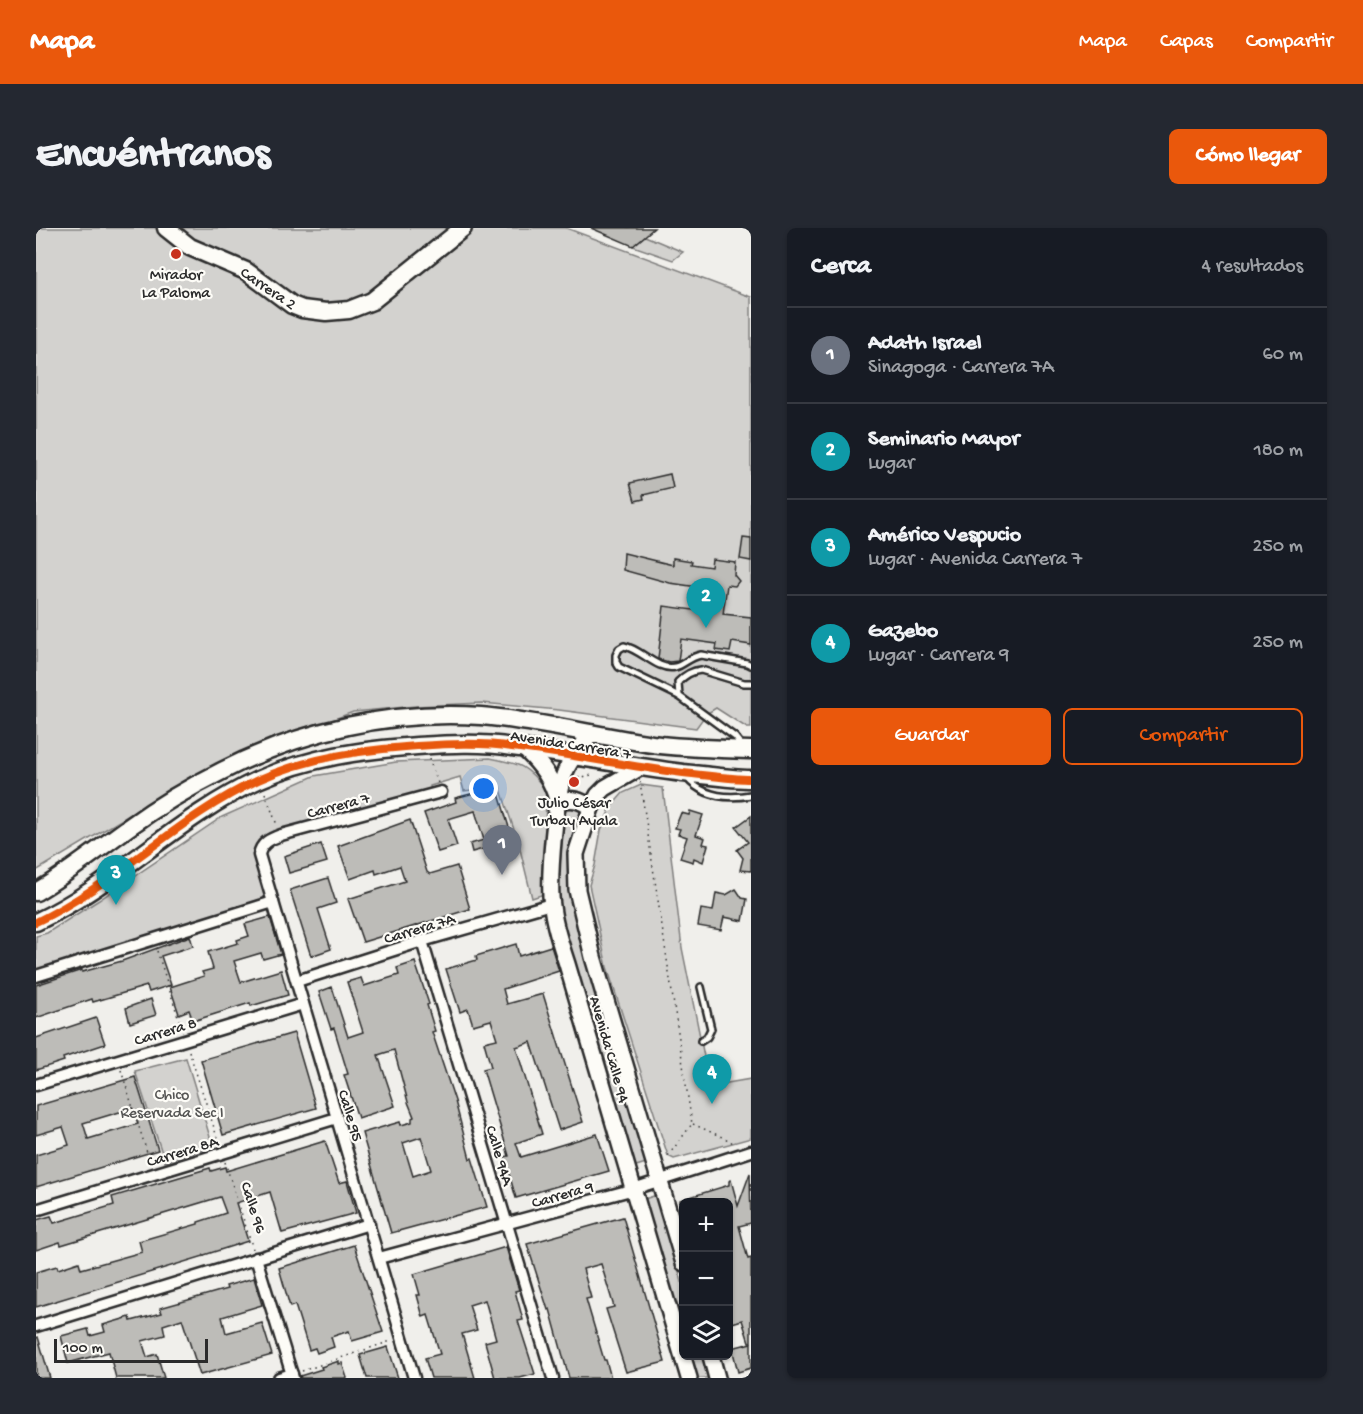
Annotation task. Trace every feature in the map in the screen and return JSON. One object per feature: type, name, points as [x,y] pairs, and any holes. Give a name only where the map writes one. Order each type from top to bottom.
[{"type":"main road","name":"Carrera 2","points":[[166,228],[190,247],[246,271],[292,305],[302,309],[326,312],[349,310],[372,301],[463,228]]},
{"type":"main road","name":"Avenida Carrera 7","points":[[36,892],[132,825],[207,778],[253,757],[330,730],[405,717],[448,716],[523,721],[659,744],[748,750]]},
{"type":"main road","name":"Avenida Calle 94","points":[[592,733],[565,772],[558,801],[551,904],[632,1189],[689,1378]]},
{"type":"main road","name":"Avenida Carrera 7","points":[[36,922],[95,887],[198,814],[260,780],[284,770],[336,755],[470,744],[525,749],[574,757],[641,774],[682,772],[751,778]]},
{"type":"main road","points":[[525,749],[546,771],[558,801],[579,800],[591,808]]},
{"type":"main road","name":"Avenida Calle 94","points":[[641,774],[605,788],[598,795],[591,808],[576,854],[576,875],[579,905],[681,1252]]},
{"type":"main road","points":[[712,1360],[717,1378]]},
{"type":"street","name":"Carrera 7","points":[[261,862],[260,849],[265,843],[281,835],[441,792]]},
{"type":"street","name":"Calle 95","points":[[261,862],[414,1378]]},
{"type":"street","points":[[36,976],[273,902]]},
{"type":"street","name":"Carrera 7A","points":[[297,981],[422,941],[551,904]]},
{"type":"street","name":"Calle 94A","points":[[422,941],[553,1378]]},
{"type":"street","name":"Carrera 8","points":[[36,1085],[187,1042],[303,1004]]},
{"type":"street","name":"Carrera 8A","points":[[36,1210],[337,1118]]},
{"type":"street","name":"Carrera 9","points":[[380,1258],[632,1189],[751,1151]]},
{"type":"street","points":[[36,1326],[369,1224]]},
{"type":"street","name":"Calle 96","points":[[256,1258],[293,1376]]},
{"type":"street","points":[[279,1378],[293,1376]]},
{"type":"lane","points":[[748,750],[735,737],[680,696],[623,670],[616,662],[616,655],[624,646],[634,648],[660,665],[676,667],[694,656],[701,655],[751,665]]},
{"type":"lane","points":[[680,696],[678,682],[686,674],[695,670],[751,683]]},
{"type":"lane","points":[[682,772],[694,787],[703,792],[722,796],[751,795]]},
{"type":"lane","points":[[701,987],[711,1029],[707,1037],[701,1041]]},
{"type":"path","points":[[425,746],[441,792]]},
{"type":"path","points":[[572,775],[583,778],[598,773]]},
{"type":"path","points":[[641,774],[692,1124],[668,1156],[653,1161]]},
{"type":"path","points":[[260,780],[281,835]]},
{"type":"path","points":[[118,1060],[154,1174]]},
{"type":"path","points":[[692,1124],[731,1141],[736,1156]]},
{"type":"path","points":[[293,1376],[396,1340]]},
{"type":"green space","points":[[36,228],[566,228],[751,297],[751,728],[747,728],[716,708],[706,714],[696,728],[559,710],[482,703],[353,712],[241,754],[186,781],[36,871]]},
{"type":"green space","points":[[645,236],[683,252],[673,260],[633,246]]},
{"type":"green space","points":[[490,758],[509,762],[528,770],[546,790],[544,894],[532,898],[519,845],[500,787],[464,791],[460,777],[430,786],[432,795],[281,835],[260,849],[273,902],[36,976],[36,936],[47,933],[99,900],[222,817],[314,776],[396,762]]},
{"type":"green space","points":[[641,785],[663,788],[682,948],[710,1086],[751,1079],[751,1138],[674,1159],[668,1156],[607,967],[589,885],[601,830],[611,807],[623,793]]},
{"type":"green space","points":[[565,808],[582,810],[574,837],[571,860],[574,912],[646,1163],[633,1167],[567,946],[557,898]]},
{"type":"green space","name":"Chico Reservada Sec I","points":[[186,1058],[213,1147],[165,1162],[135,1071]]},
{"type":"green space","points":[[657,1195],[679,1271],[679,1328],[641,1200]]},
{"type":"green space","points":[[689,1360],[705,1360],[711,1378],[694,1378]]},
{"type":"building","points":[[591,228],[654,228],[633,246]]},
{"type":"building","points":[[670,474],[673,488],[643,495],[644,499],[635,501],[630,483]]},
{"type":"building","points":[[743,538],[751,539],[751,561],[740,559]]},
{"type":"building","points":[[624,553],[673,565],[673,558],[711,567],[712,559],[735,562],[734,575],[739,581],[735,586],[727,585],[723,614],[751,617],[751,645],[732,642],[730,652],[716,650],[717,644],[681,639],[678,661],[669,662],[658,659],[664,606],[708,612],[711,589],[670,583],[623,570]]},
{"type":"building","points":[[497,787],[513,841],[472,852],[470,844],[484,840],[475,811],[448,819],[457,846],[438,852],[424,813],[456,802],[455,798]]},
{"type":"building","points":[[690,811],[703,815],[696,835],[705,838],[703,844],[708,845],[703,862],[694,858],[693,862],[680,858],[687,837],[678,834],[680,829],[675,828],[681,813],[689,815]]},
{"type":"building","points":[[751,816],[751,871],[740,870],[743,858],[737,850],[748,842],[736,827]]},
{"type":"building","points":[[410,820],[427,872],[430,874],[457,866],[470,909],[363,942],[348,899],[405,881],[400,866],[376,874],[375,870],[350,879],[338,846]]},
{"type":"building","points":[[321,844],[327,862],[289,873],[284,856]]},
{"type":"building","points":[[328,878],[336,903],[318,909],[331,949],[311,956],[290,890]]},
{"type":"building","points":[[736,889],[742,898],[747,899],[743,921],[724,917],[721,930],[698,926],[701,909],[713,911],[716,893],[726,895]]},
{"type":"building","points":[[270,917],[281,954],[263,959],[261,953],[234,961],[241,982],[281,970],[288,995],[251,1006],[250,1003],[193,1021],[189,1010],[179,1014],[170,987],[204,976],[202,972],[213,969],[208,952],[238,943],[237,940],[249,936],[245,924]]},
{"type":"building","points":[[190,936],[193,946],[161,956],[171,985],[149,992],[147,986],[93,1002],[92,999],[36,1018],[36,985],[82,970],[82,972],[122,961]]},
{"type":"building","points":[[516,944],[519,956],[551,946],[559,971],[503,989],[507,1004],[543,994],[583,1122],[559,1130],[531,1042],[516,1047],[542,1134],[516,1143],[521,1157],[597,1134],[609,1171],[516,1198],[504,1157],[509,1156],[483,1069],[491,1067],[484,1042],[497,1039],[491,1020],[473,1025],[468,1009],[460,1012],[446,969],[477,960],[476,956]]},
{"type":"building","points":[[415,962],[429,1004],[427,1005],[435,1031],[432,1032],[455,1101],[470,1159],[472,1158],[487,1207],[391,1233],[362,1133],[400,1122],[401,1125],[412,1122],[414,1117],[394,1050],[378,1055],[395,1106],[358,1118],[344,1075],[348,1074],[334,1028],[331,1029],[319,992],[332,987],[348,1037],[363,1032],[347,982],[361,978],[364,986],[399,975],[397,968]],"holes":[[[421,1137],[431,1170],[413,1176],[403,1143]]]},
{"type":"building","points":[[151,999],[156,1015],[130,1023],[126,1008]]},
{"type":"building","points":[[96,1018],[105,1044],[36,1070],[36,1038]]},
{"type":"building","points":[[294,1033],[316,1108],[223,1135],[201,1060]]},
{"type":"building","points":[[135,1077],[158,1150],[36,1187],[36,1155],[69,1145],[63,1127],[36,1135],[36,1106]],"holes":[[[133,1108],[138,1124],[88,1139],[83,1123]]]},
{"type":"building","points":[[325,1141],[339,1183],[347,1181],[356,1213],[282,1233],[270,1192],[236,1203],[248,1241],[36,1307],[36,1272],[57,1266],[58,1269],[79,1262],[81,1269],[142,1252],[139,1241],[198,1224],[198,1222],[226,1213],[220,1197],[61,1245],[60,1242],[36,1250],[36,1220],[51,1216],[54,1223],[114,1205],[112,1197],[210,1168],[211,1171],[225,1167],[226,1171]]},
{"type":"building","points":[[750,1173],[751,1223],[739,1226],[748,1259],[751,1258],[751,1342],[749,1342],[742,1320],[733,1323],[733,1198],[687,1198],[729,1185],[731,1180],[738,1206]]},
{"type":"building","points":[[623,1217],[665,1362],[626,1372],[606,1309],[614,1307],[601,1264],[583,1269],[591,1298],[586,1299],[611,1378],[569,1378],[550,1309],[548,1310],[527,1244]]},
{"type":"building","points":[[354,1245],[383,1332],[352,1341],[349,1331],[331,1337],[334,1347],[317,1353],[315,1348],[309,1350],[295,1305],[290,1307],[279,1268]]},
{"type":"building","points":[[506,1247],[519,1290],[515,1291],[523,1320],[518,1321],[535,1374],[520,1378],[495,1378],[485,1342],[496,1339],[485,1300],[469,1305],[477,1330],[462,1334],[475,1378],[431,1378],[425,1358],[440,1354],[428,1315],[423,1317],[414,1274]]},
{"type":"building","points":[[254,1278],[262,1305],[222,1317],[226,1333],[262,1323],[272,1355],[200,1375],[182,1319],[163,1325],[165,1335],[142,1341],[147,1357],[157,1354],[164,1378],[116,1378],[109,1352],[68,1363],[61,1336],[88,1329],[90,1336],[105,1332],[103,1325],[130,1317],[131,1321],[162,1313],[160,1308],[227,1289],[226,1286]]},
{"type":"building","points":[[38,1337],[50,1378],[36,1378],[36,1338]]},
{"type":"building","points":[[751,1343],[751,1368],[738,1372],[733,1348]]},
{"type":"building","points":[[388,1347],[398,1378],[367,1378],[360,1355]]},
{"type":"building","points":[[339,1361],[339,1364],[342,1363],[347,1378],[301,1378],[300,1376],[322,1369],[321,1367]]},
{"type":"cycle path","points":[[36,922],[93,889],[201,812],[229,795],[277,772],[316,760],[417,746],[488,744],[683,773],[751,779]]},
{"type":"place","name":"Mirador La Paloma","points":[[176,254]]},
{"type":"place","name":"Seminario Mayor","points":[[706,628]]},
{"type":"place","name":"Julio César Turbay Ayala","points":[[574,782]]},
{"type":"place","name":"Adath Israel","points":[[502,875]]},
{"type":"place","name":"Américo Vespucio","points":[[116,905]]},
{"type":"place","name":"Gazebo","points":[[712,1104]]}]
